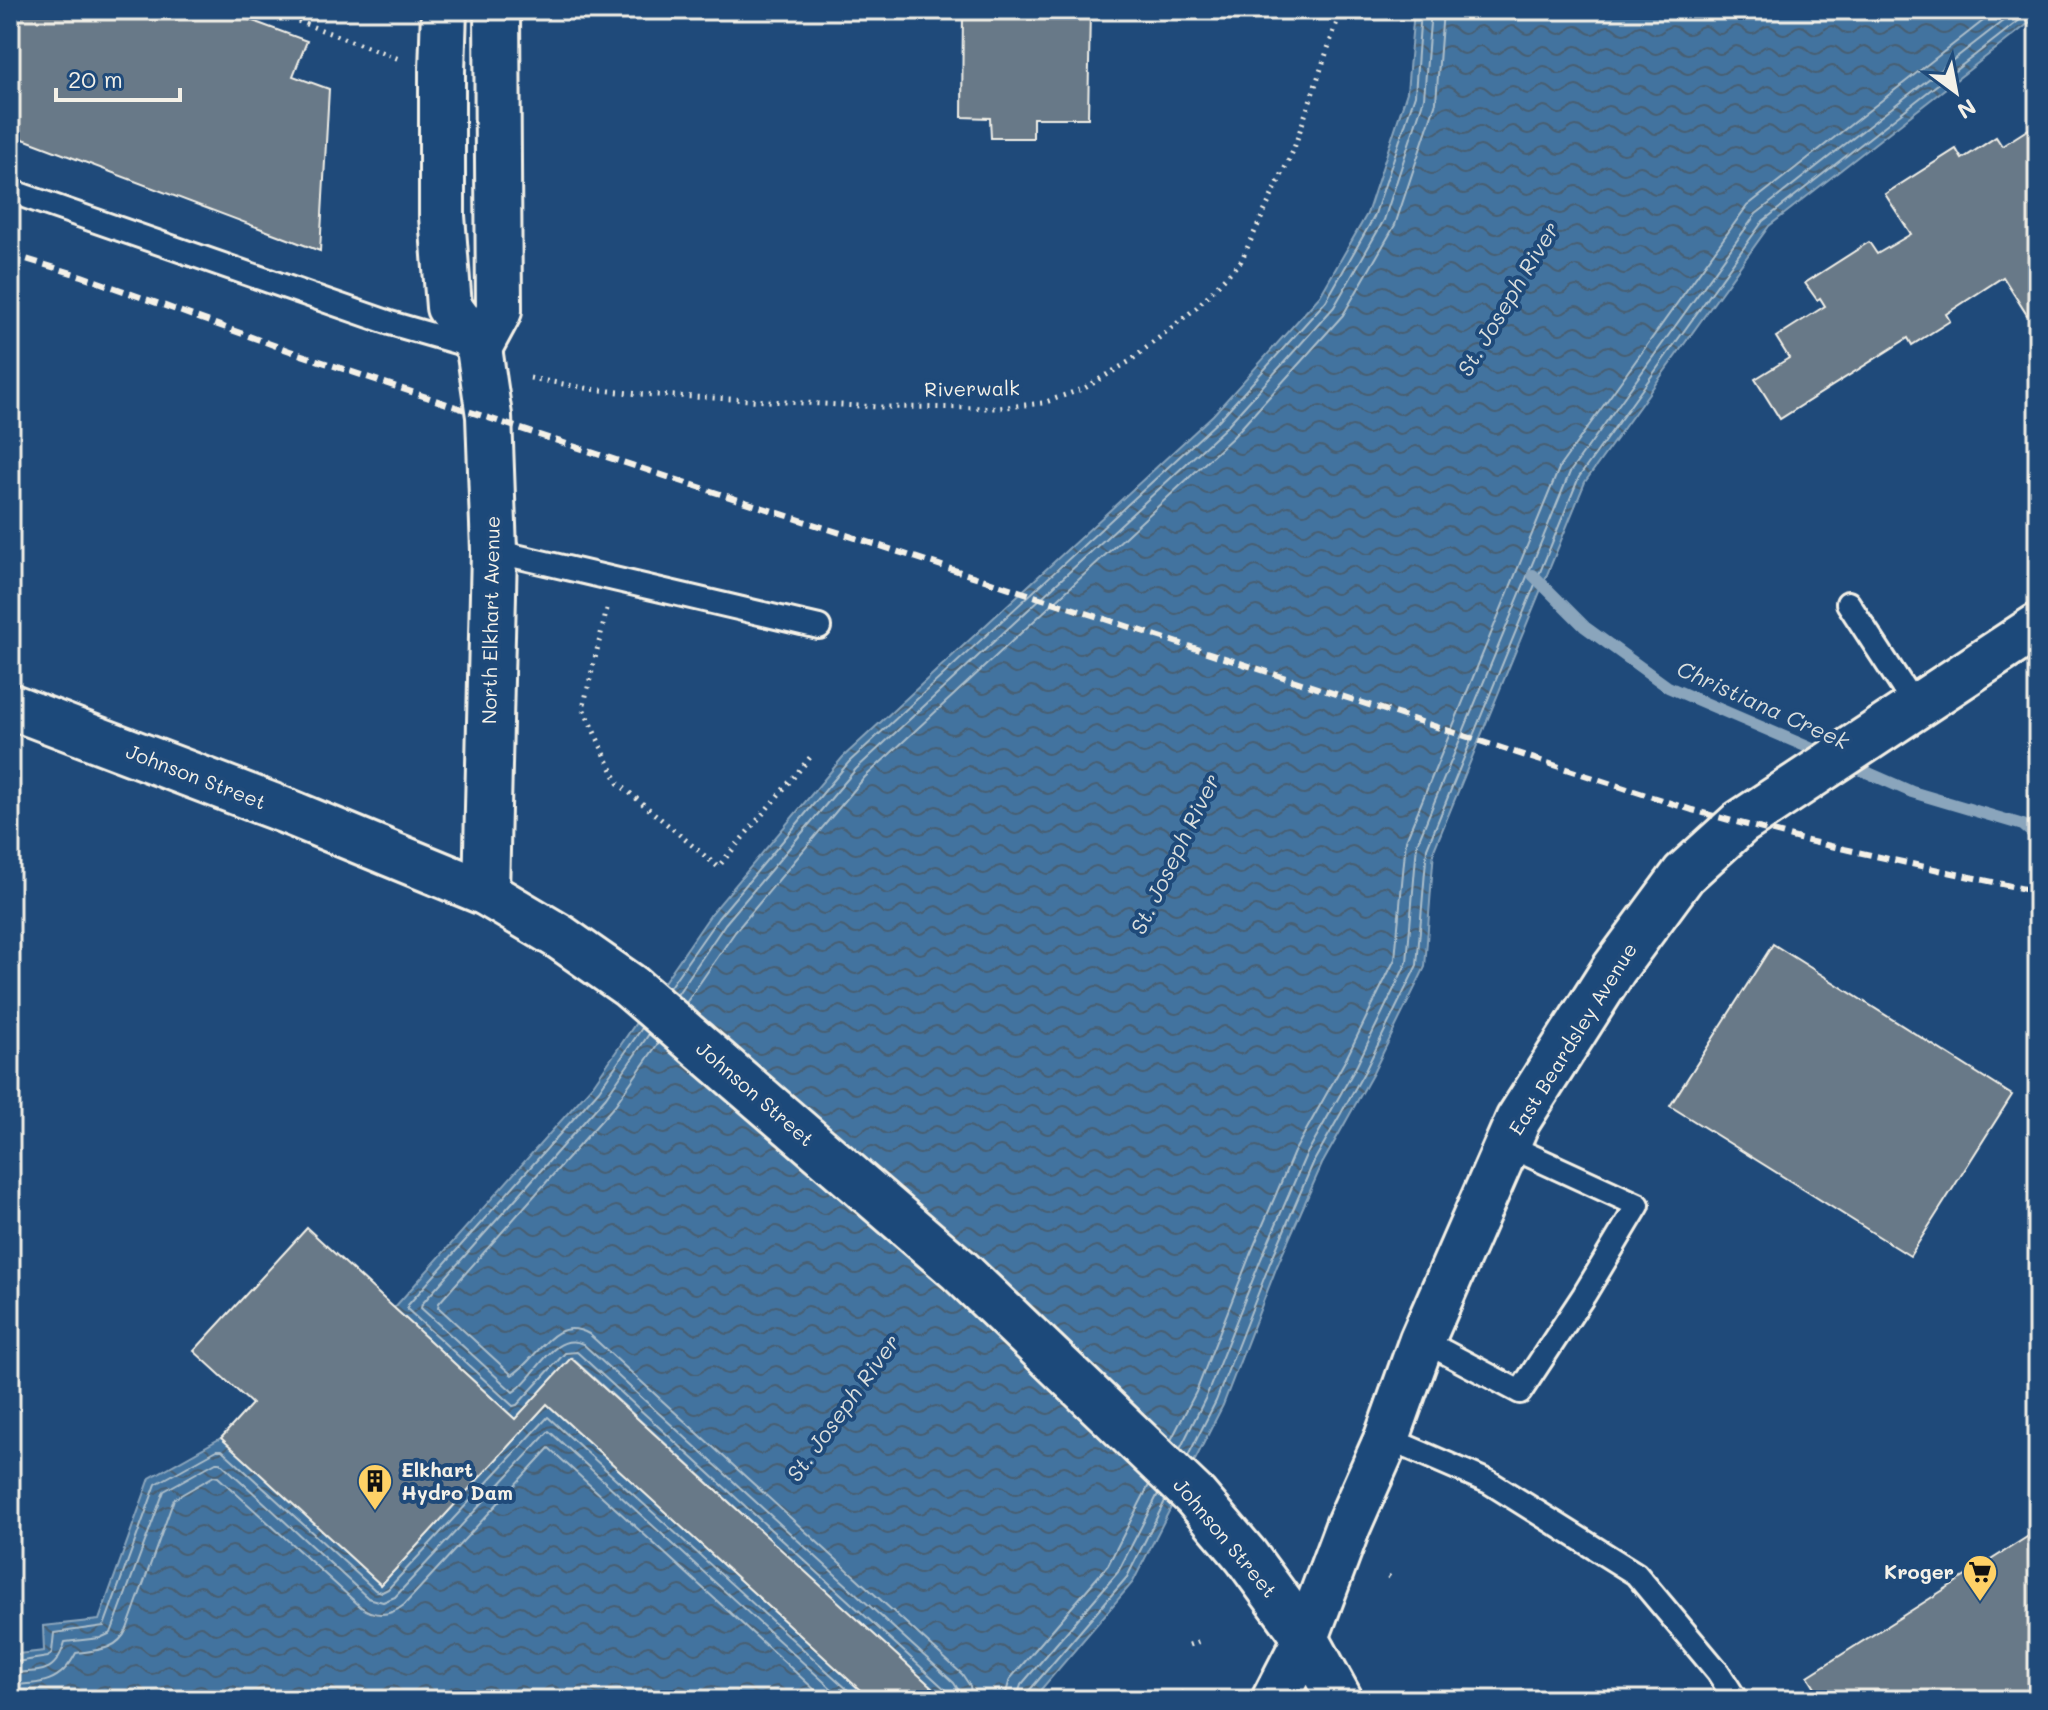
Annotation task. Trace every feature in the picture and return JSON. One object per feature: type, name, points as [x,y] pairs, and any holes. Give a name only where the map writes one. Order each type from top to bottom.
[{"type":"main road","name":"North Elkhart Avenue","points":[[444,10],[442,216],[449,307],[479,348],[489,416],[494,551],[486,893]]},
{"type":"main road","points":[[479,348],[499,311],[497,10]]},
{"type":"main road","name":"East Beardsley Avenue","points":[[1274,1700],[1306,1638],[1348,1526],[1387,1438],[1422,1340],[1518,1120],[1614,969],[1684,874],[1740,823],[2038,626]]},
{"type":"main road","name":"Johnson Street","points":[[10,706],[286,811],[486,893],[560,937],[630,986],[959,1270],[1195,1496],[1246,1556],[1306,1638],[1340,1700]]},
{"type":"lane","points":[[10,191],[390,323],[479,348]]},
{"type":"lane","points":[[494,551],[819,627]]},
{"type":"lane","points":[[1848,603],[1902,715]]},
{"type":"lane","points":[[1422,1340],[1520,1392],[1638,1205],[1507,1145]]},
{"type":"lane","points":[[1387,1438],[1489,1482],[1636,1574],[1718,1672],[1736,1700]]},
{"type":"path","points":[[268,10],[412,64]]},
{"type":"path","name":"Riverwalk","points":[[530,378],[639,394],[878,407],[998,408],[1043,403],[1085,388],[1130,361],[1196,308],[1241,261],[1293,151],[1341,10]]},
{"type":"path","points":[[608,604],[583,708],[618,783],[718,867],[813,754]]},
{"type":"path","points":[[1388,1576],[1394,1581]]},
{"type":"path","points":[[1189,1645],[1203,1640]]},
{"type":"path","points":[[1181,1692],[1191,1700]]},
{"type":"water","name":"St. Joseph River","points":[[1414,10],[2038,10],[2038,16],[1769,226],[1585,482],[1434,850],[1425,967],[1373,1073],[1322,1164],[1277,1266],[1223,1405],[1133,1582],[1032,1700],[946,1700],[572,1358],[515,1419],[394,1308],[593,1085],[711,914],[843,757],[1213,415],[1320,296],[1367,214],[1407,92]]},
{"type":"water","points":[[547,1404],[871,1700],[10,1700],[10,1655],[44,1651],[43,1626],[99,1620],[150,1478],[221,1438],[381,1585]]},
{"type":"building","points":[[10,10],[151,10],[164,15],[165,10],[223,10],[307,41],[293,76],[329,89],[320,251],[10,134]]},
{"type":"building","points":[[963,10],[1090,10],[1088,118],[1033,118],[1033,138],[991,138],[990,118],[962,117]]},
{"type":"building","points":[[2038,123],[2038,308],[2027,315],[2003,277],[1946,314],[1950,321],[1912,345],[1908,338],[1780,419],[1755,379],[1789,358],[1776,337],[1825,306],[1805,283],[1869,242],[1877,254],[1911,234],[1885,194],[1956,149],[1962,159],[1996,137],[2002,146]]},
{"type":"building","points":[[1773,944],[2012,1095],[1910,1256],[1670,1106]]},
{"type":"building","name":"Elkhart Hydro Dam","points":[[307,1228],[515,1419],[571,1358],[946,1700],[871,1700],[547,1404],[381,1585],[221,1438],[252,1404],[194,1351]]},
{"type":"building","name":"Kroger","points":[[2038,1530],[2038,1700],[1823,1700],[1808,1676]]},
{"type":"waterway","name":"Christiana Creek","points":[[1533,575],[1585,627],[1668,687],[1824,754]]},
{"type":"waterway","name":"Christiana Creek","points":[[1848,764],[1912,792],[2023,825],[2038,838]]},
{"type":"railway","points":[[10,254],[82,276],[290,351],[536,434],[1692,810],[1799,839],[2038,892]]},
{"type":"place","name":"Elkhart Hydro Dam","points":[[375,1512]]},
{"type":"place","name":"Kroger","points":[[1980,1603]]}]
